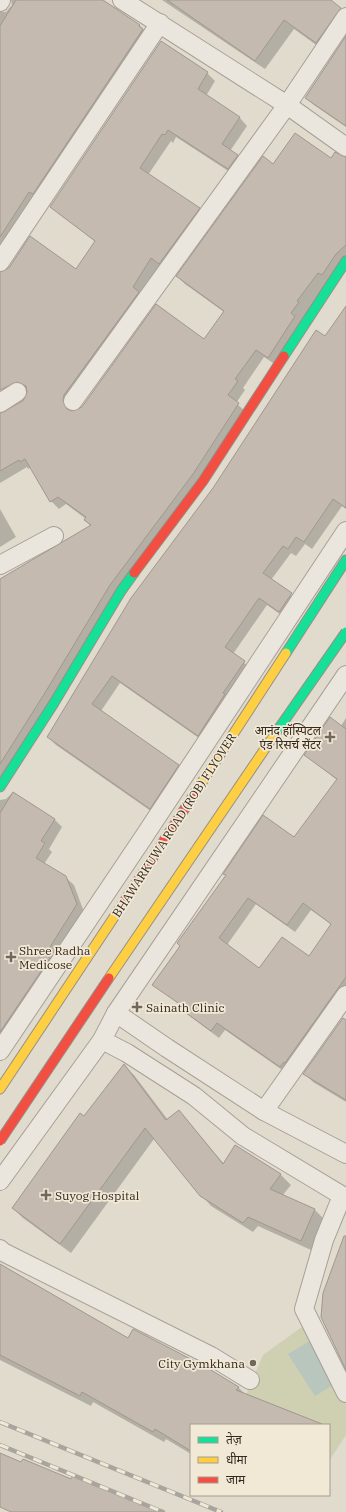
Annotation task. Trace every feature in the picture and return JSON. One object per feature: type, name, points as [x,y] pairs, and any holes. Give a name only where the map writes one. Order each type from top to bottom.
[{"type":"main road","points":[[0,787],[54,703],[121,591],[204,481],[346,261]]},
{"type":"main road","name":"BHAWARKUWA ROAD (ROB) FLYOVER","points":[[0,1089],[121,907],[346,560]]},
{"type":"main road","points":[[0,1141],[149,919],[346,632]]},
{"type":"street","points":[[122,0],[287,105],[346,147]]},
{"type":"street","points":[[73,401],[287,105],[346,17]]},
{"type":"street","points":[[0,262],[160,23]]},
{"type":"street","points":[[0,403],[17,392]]},
{"type":"street","points":[[0,1051],[50,973],[152,825],[346,531]]},
{"type":"street","points":[[0,565],[54,536]]},
{"type":"street","points":[[0,1182],[102,1040],[116,1013],[346,675]]},
{"type":"street","points":[[264,1110],[346,995]]},
{"type":"street","points":[[116,1013],[167,1048],[264,1110],[346,1154]]},
{"type":"street","points":[[102,1040],[127,1053],[194,1096],[243,1136],[344,1197],[324,1240],[304,1309],[346,1393]]},
{"type":"street","points":[[0,1131],[24,1148]]},
{"type":"street","points":[[0,1249],[17,1259],[211,1356],[250,1380]]},
{"type":"green space","points":[[306,1324],[346,1399],[346,1435],[330,1459],[330,1424],[233,1424],[263,1355]]},
{"type":"shaded area","points":[[313,1339],[338,1382],[315,1396],[288,1354]]},
{"type":"building","points":[[16,0],[103,0],[140,25],[139,26],[143,29],[33,194],[29,192],[0,237],[0,26]]},
{"type":"building","points":[[167,0],[331,0],[341,8],[316,43],[284,20],[255,61]]},
{"type":"building","points":[[346,36],[346,126],[305,98]]},
{"type":"building","points":[[161,41],[208,72],[198,89],[240,117],[222,144],[238,155],[228,169],[168,130],[165,135],[162,134],[140,168],[200,208],[159,264],[151,258],[133,287],[139,292],[64,395],[63,400],[67,409],[72,411],[82,407],[156,304],[204,339],[224,311],[176,276],[263,156],[273,164],[295,133],[331,158],[335,152],[346,157],[346,245],[336,254],[322,275],[318,273],[297,301],[299,302],[291,313],[295,316],[268,358],[256,350],[235,379],[238,381],[228,395],[239,403],[193,474],[110,585],[0,764],[0,579],[91,525],[84,520],[86,517],[58,497],[50,502],[25,459],[20,462],[19,460],[0,471],[0,413],[23,401],[27,392],[26,386],[17,382],[0,390],[0,272],[9,268],[30,236],[76,269],[95,241],[50,207]]},
{"type":"building","points":[[346,306],[346,508],[333,499],[304,542],[296,537],[288,549],[283,546],[263,573],[292,593],[279,612],[259,598],[225,647],[245,661],[223,693],[225,694],[198,736],[112,676],[92,704],[179,765],[150,809],[47,737],[131,598],[213,488],[316,330],[325,336]]},
{"type":"building","points":[[330,717],[346,729],[346,977],[285,1063],[284,1062],[280,1067],[217,1023],[211,1031],[182,1010],[184,1007],[152,985],[180,946],[177,943],[226,875],[223,874],[263,815],[294,837],[337,779],[304,755]],"holes":[[[248,898],[287,925],[303,903],[331,924],[309,956],[282,937],[259,968],[219,938]]]},
{"type":"building","points":[[13,792],[55,819],[41,841],[45,843],[36,858],[66,876],[77,904],[45,955],[50,958],[0,1032],[0,813]]},
{"type":"building","points":[[343,1018],[346,1020],[346,1100],[303,1074]]},
{"type":"building","points":[[124,1064],[166,1120],[179,1110],[223,1164],[235,1145],[281,1174],[270,1189],[315,1209],[301,1241],[248,1217],[243,1223],[200,1196],[145,1128],[60,1244],[12,1208],[80,1113],[84,1116]]},
{"type":"building","points":[[344,1236],[346,1236],[346,1370],[321,1317],[323,1293]]},
{"type":"building","points":[[0,1264],[128,1338],[133,1329],[206,1367],[239,1387],[236,1390],[322,1424],[190,1424],[190,1450],[155,1429],[153,1432],[82,1392],[80,1396],[0,1355]]},
{"type":"building","points":[[0,1453],[21,1462],[23,1459],[71,1479],[74,1474],[165,1512],[11,1512],[0,1507]]},
{"type":"railway","points":[[0,1422],[221,1512]]},
{"type":"railway","points":[[0,1445],[163,1512]]},
{"type":"traffic: fast","points":[[284,356],[346,261]]},
{"type":"traffic: fast","points":[[286,653],[346,560]]},
{"type":"traffic: fast","points":[[0,787],[54,703],[121,591],[134,573]]},
{"type":"traffic: fast","points":[[275,734],[346,632]]},
{"type":"traffic: slow","points":[[193,796],[286,653]]},
{"type":"traffic: slow","points":[[109,978],[275,734]]},
{"type":"traffic: slow","points":[[0,1089],[122,905]]},
{"type":"traffic: jam","points":[[134,573],[203,481],[284,356]]},
{"type":"traffic: jam","points":[[122,905],[193,796]]},
{"type":"traffic: jam","points":[[0,1141],[109,978]]},
{"type":"place","name":"आनंद हॉस्पिटल एंड रिसर्च सेंटर","points":[[330,737]]},
{"type":"place","name":"Shree Radha Medicose","points":[[11,957]]},
{"type":"place","name":"Sainath Clinic","points":[[137,1007]]},
{"type":"place","name":"Suyog Hospital","points":[[46,1195]]},
{"type":"place","name":"City Gymkhana","points":[[253,1363]]}]
